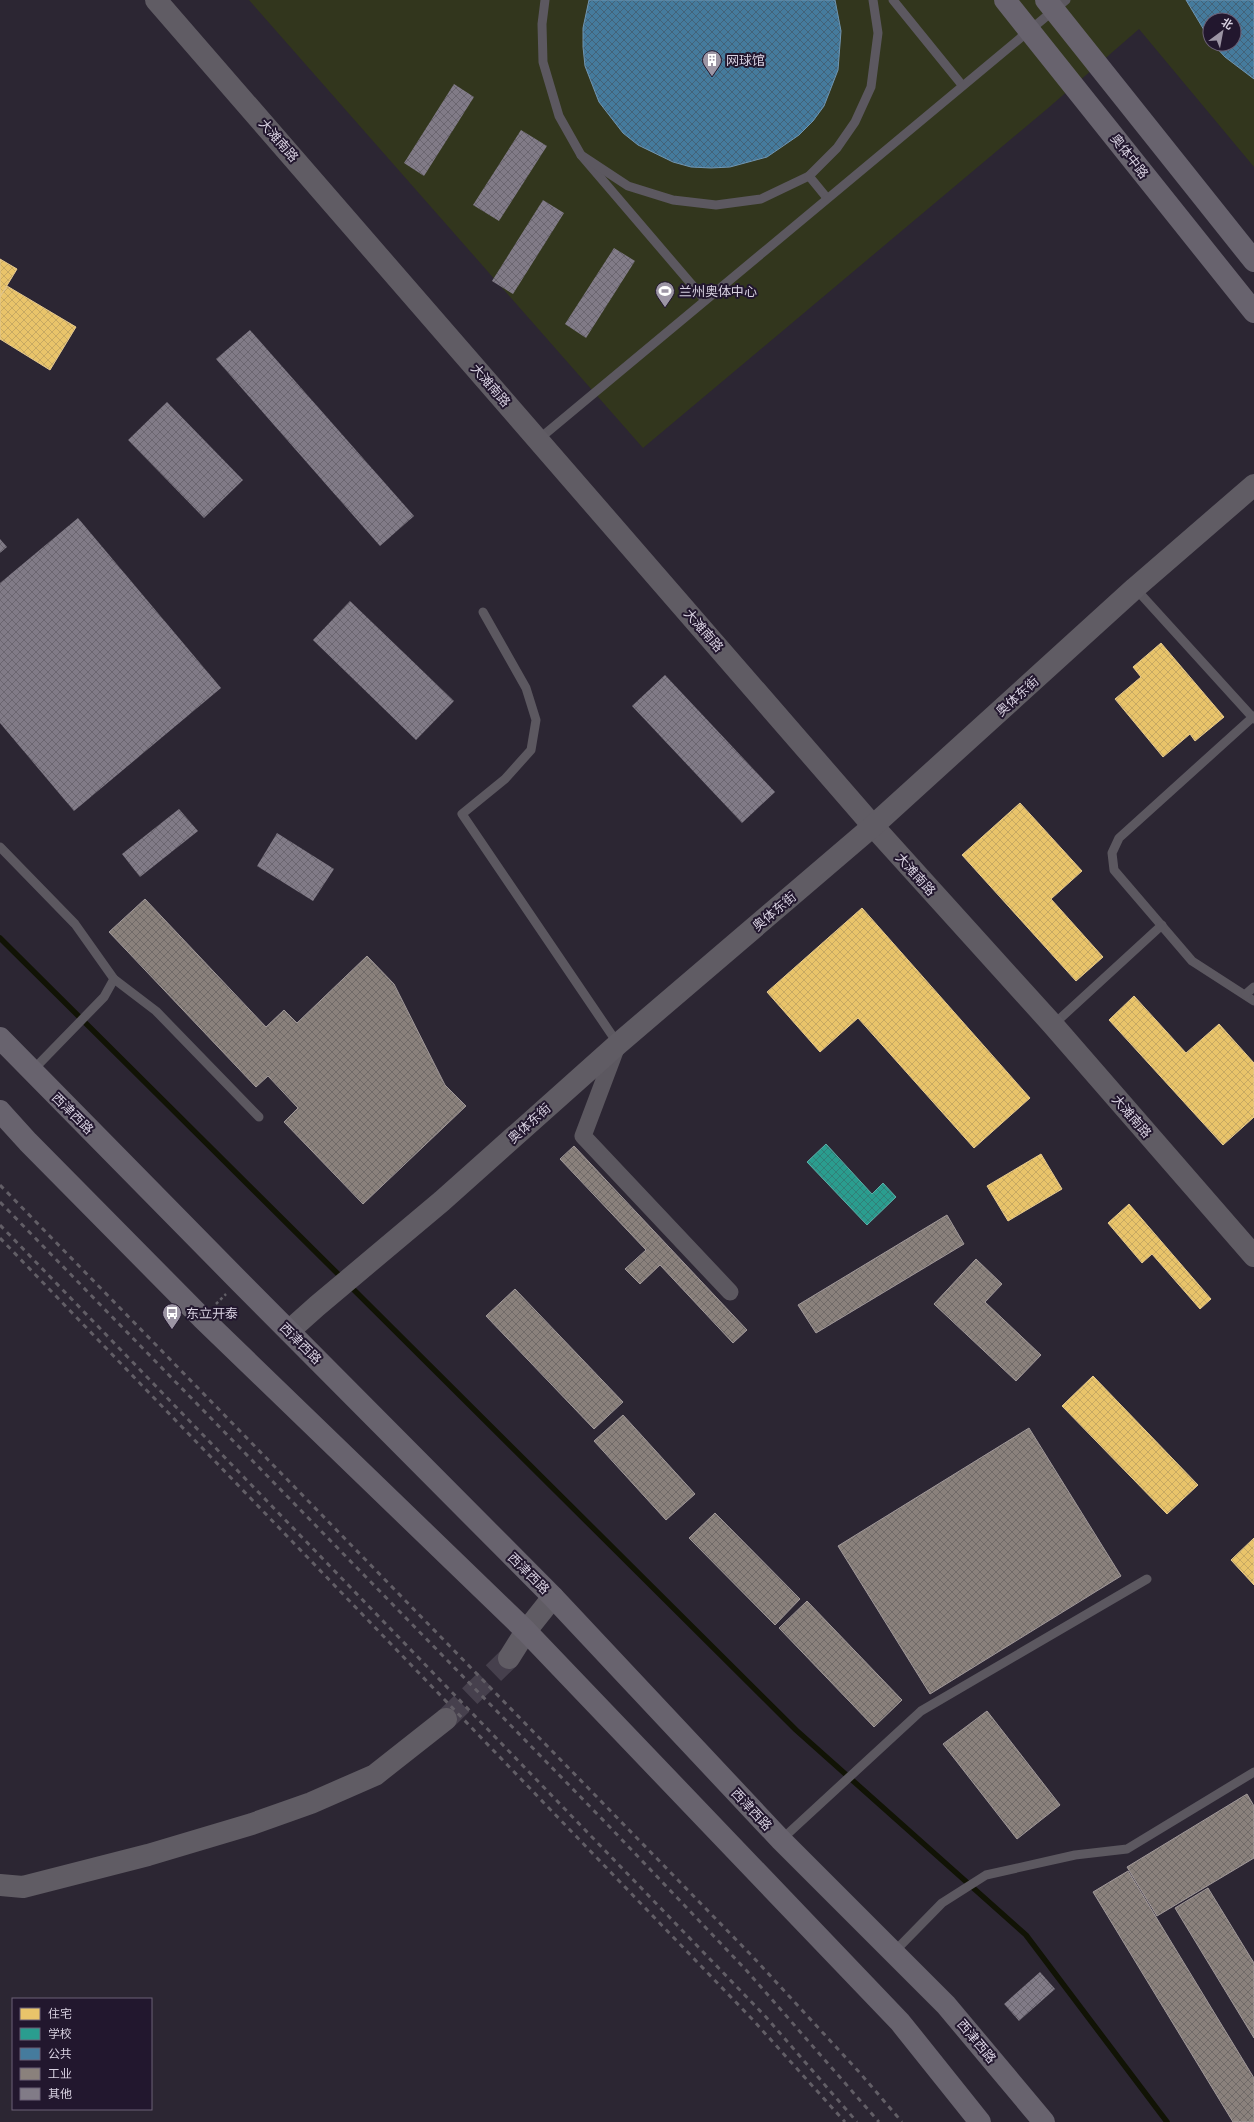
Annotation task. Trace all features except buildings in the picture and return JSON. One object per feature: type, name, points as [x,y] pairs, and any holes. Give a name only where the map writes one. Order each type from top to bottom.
[{"type":"main road","name":"奥体中路","points":[[1005,0],[1254,312]]},
{"type":"main road","points":[[1055,3],[1254,261]]},
{"type":"main road","name":"西津西路","points":[[0,1038],[239,1281],[553,1596],[782,1840],[946,2005],[1044,2122]]},
{"type":"main road","points":[[0,1111],[28,1142],[202,1318],[526,1631],[900,2022],[980,2122]]},
{"type":"street","name":"大滩南路","points":[[156,0],[539,439],[873,826],[1053,1024],[1254,1256]]},
{"type":"street","name":"奥体东街","points":[[289,1331],[442,1202],[618,1044],[873,826],[1135,588],[1254,484]]},
{"type":"street","points":[[618,1044],[583,1136],[730,1292]]},
{"type":"street","points":[[509,1658],[526,1631],[553,1596]]},
{"type":"street","points":[[0,1885],[23,1887],[148,1855],[252,1824],[311,1803],[375,1776],[446,1719]]},
{"type":"lane","points":[[545,0],[542,24],[543,62],[559,116],[582,155],[705,300]]},
{"type":"lane","points":[[582,155],[628,186],[673,200],[716,205],[761,200],[809,176],[837,148],[855,122],[871,87],[878,33],[873,0]]},
{"type":"lane","points":[[893,0],[962,85]]},
{"type":"lane","points":[[539,439],[1029,29],[1055,3]]},
{"type":"lane","points":[[809,176],[827,198]]},
{"type":"lane","points":[[1135,588],[1253,717],[1119,838],[1114,845],[1112,853],[1114,870],[1192,961],[1246,994],[1254,1001]]},
{"type":"lane","points":[[483,612],[526,688],[536,720],[531,750],[505,779],[462,814],[618,1044]]},
{"type":"lane","points":[[0,847],[75,924],[114,979],[156,1011],[258,1117]]},
{"type":"lane","points":[[1053,1024],[1162,925]]},
{"type":"lane","points":[[32,1072],[104,997],[114,979]]},
{"type":"lane","points":[[1246,994],[1254,987]]},
{"type":"lane","points":[[782,1840],[921,1711],[1147,1579]]},
{"type":"lane","points":[[894,1952],[942,1903],[986,1875],[1075,1855],[1127,1850],[1254,1772]]},
{"type":"path","points":[[202,1318],[239,1281]]},
{"type":"green space","name":"兰州奥体中心","points":[[249,0],[1254,0],[1254,167],[1139,29],[1047,109],[643,448]]},
{"type":"waterway","points":[[0,938],[343,1279]]},
{"type":"waterway","points":[[349,1285],[796,1730],[1026,1935],[1167,2122]]},
{"type":"tunnel","points":[[446,1719],[509,1658]]},
{"type":"railway","points":[[0,1185],[753,1957],[860,2073],[902,2122]]},
{"type":"railway","points":[[0,1202],[605,1822],[747,1971],[879,2122]]},
{"type":"railway","points":[[0,1225],[766,2017],[857,2122]]},
{"type":"railway","points":[[0,1238],[753,2020],[845,2122]]},
{"type":"place","name":"网球馆","points":[[712,77]]},
{"type":"place","name":"兰州奥体中心","points":[[665,308]]},
{"type":"place","name":"东立开泰","points":[[172,1330]]}]
